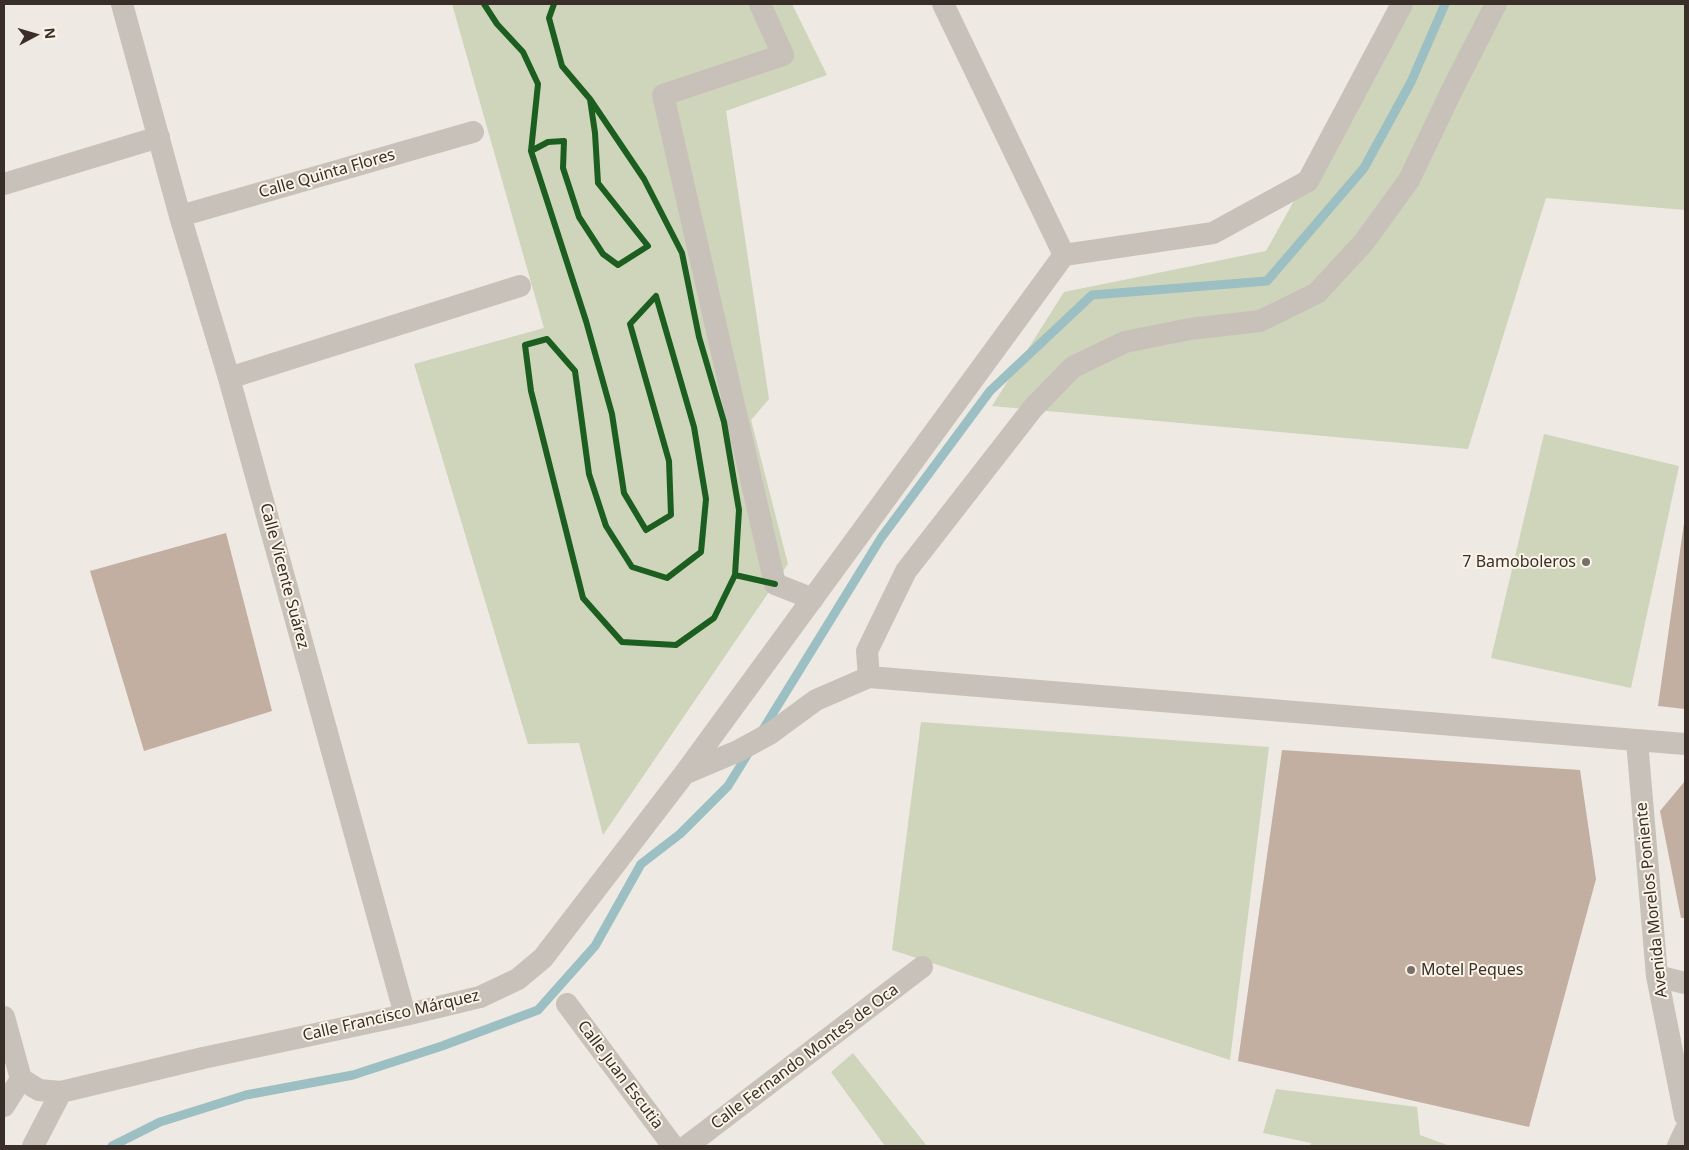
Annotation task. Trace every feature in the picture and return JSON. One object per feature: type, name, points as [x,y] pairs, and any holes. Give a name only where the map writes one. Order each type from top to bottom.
[{"type":"street","name":"Calle Vicente Suárez","points":[[122,4],[180,216],[229,378],[405,1015]]},
{"type":"street","points":[[760,4],[783,55],[663,95],[774,584],[813,599]]},
{"type":"street","points":[[944,4],[1064,255],[1213,233],[1308,181],[1402,4]]},
{"type":"street","points":[[869,677],[866,651],[906,571],[1033,408],[1073,367],[1125,342],[1190,329],[1260,321],[1317,293],[1364,242],[1409,180],[1496,4]]},
{"type":"street","name":"Calle Quinta Flores","points":[[180,216],[474,132]]},
{"type":"street","points":[[4,184],[159,137]]},
{"type":"street","name":"Calle Francisco Márquez","points":[[30,1084],[62,1092],[203,1058],[480,997],[518,979],[543,958],[685,773],[1064,255]]},
{"type":"street","points":[[229,378],[520,286]]},
{"type":"street","points":[[685,773],[738,751],[771,733],[816,700],[869,677],[1685,744]]},
{"type":"street","name":"Avenida Morelos Poniente","points":[[1637,741],[1657,976],[1685,1116]]},
{"type":"street","name":"Calle Fernando Montes de Oca","points":[[687,1146],[922,967]]},
{"type":"street","points":[[1657,976],[1685,983]]},
{"type":"street","name":"Calle Juan Escutia","points":[[567,1004],[673,1146]]},
{"type":"street","points":[[4,1017],[30,1084],[4,1106]]},
{"type":"street","points":[[33,1146],[62,1092]]},
{"type":"street","points":[[1678,1146],[1685,1131]]},
{"type":"green space","points":[[452,4],[792,4],[827,75],[726,111],[769,399],[751,420],[788,564],[603,835],[579,743],[528,744],[414,364],[544,328]]},
{"type":"green space","points":[[1404,4],[1685,4],[1685,210],[1546,198],[1468,449],[992,406],[1064,292],[1266,251]]},
{"type":"green space","name":"7 Bamoboleros","points":[[1544,434],[1679,466],[1631,688],[1491,658]]},
{"type":"green space","points":[[921,722],[1269,747],[1230,1060],[892,950]]},
{"type":"green space","points":[[853,1053],[927,1146],[885,1146],[831,1072]]},
{"type":"green space","points":[[1276,1089],[1417,1107],[1420,1135],[1450,1146],[1310,1146],[1311,1143],[1263,1133]]},
{"type":"building","points":[[1685,523],[1685,709],[1658,706]]},
{"type":"building","points":[[226,533],[272,711],[144,751],[90,571]]},
{"type":"building","name":"Motel Peques","points":[[1282,750],[1580,770],[1596,879],[1529,1127],[1238,1061]]},
{"type":"building","points":[[1685,781],[1685,918],[1681,918],[1660,811]]},
{"type":"waterway","points":[[762,731],[881,538],[990,391],[1092,295],[1267,281],[1364,168],[1411,82],[1445,4]]},
{"type":"waterway","points":[[112,1146],[160,1122],[246,1095],[353,1075],[442,1046],[538,1010],[595,946],[641,864],[680,834],[728,786],[749,752]]},
{"type":"cycle path","points":[[484,4],[497,24],[523,52],[538,84],[531,151],[586,321],[612,414],[624,493],[646,530],[671,515],[669,461],[630,324],[656,296],[694,427],[706,499],[701,552],[667,578],[632,567],[606,526],[589,474],[575,371],[547,339],[525,345],[531,391],[583,598],[622,642],[676,645],[714,618],[735,575],[775,584]]},
{"type":"cycle path","points":[[531,151],[548,142],[564,141],[563,168],[579,217],[603,254],[618,265],[648,246],[598,183],[595,133],[590,99],[562,66],[549,18],[554,4]]},
{"type":"cycle path","points":[[590,99],[644,179],[682,253],[699,337],[724,422],[739,510],[735,575]]},
{"type":"place","name":"7 Bamoboleros","points":[[1586,562]]},
{"type":"place","name":"Motel Peques","points":[[1411,970]]}]
